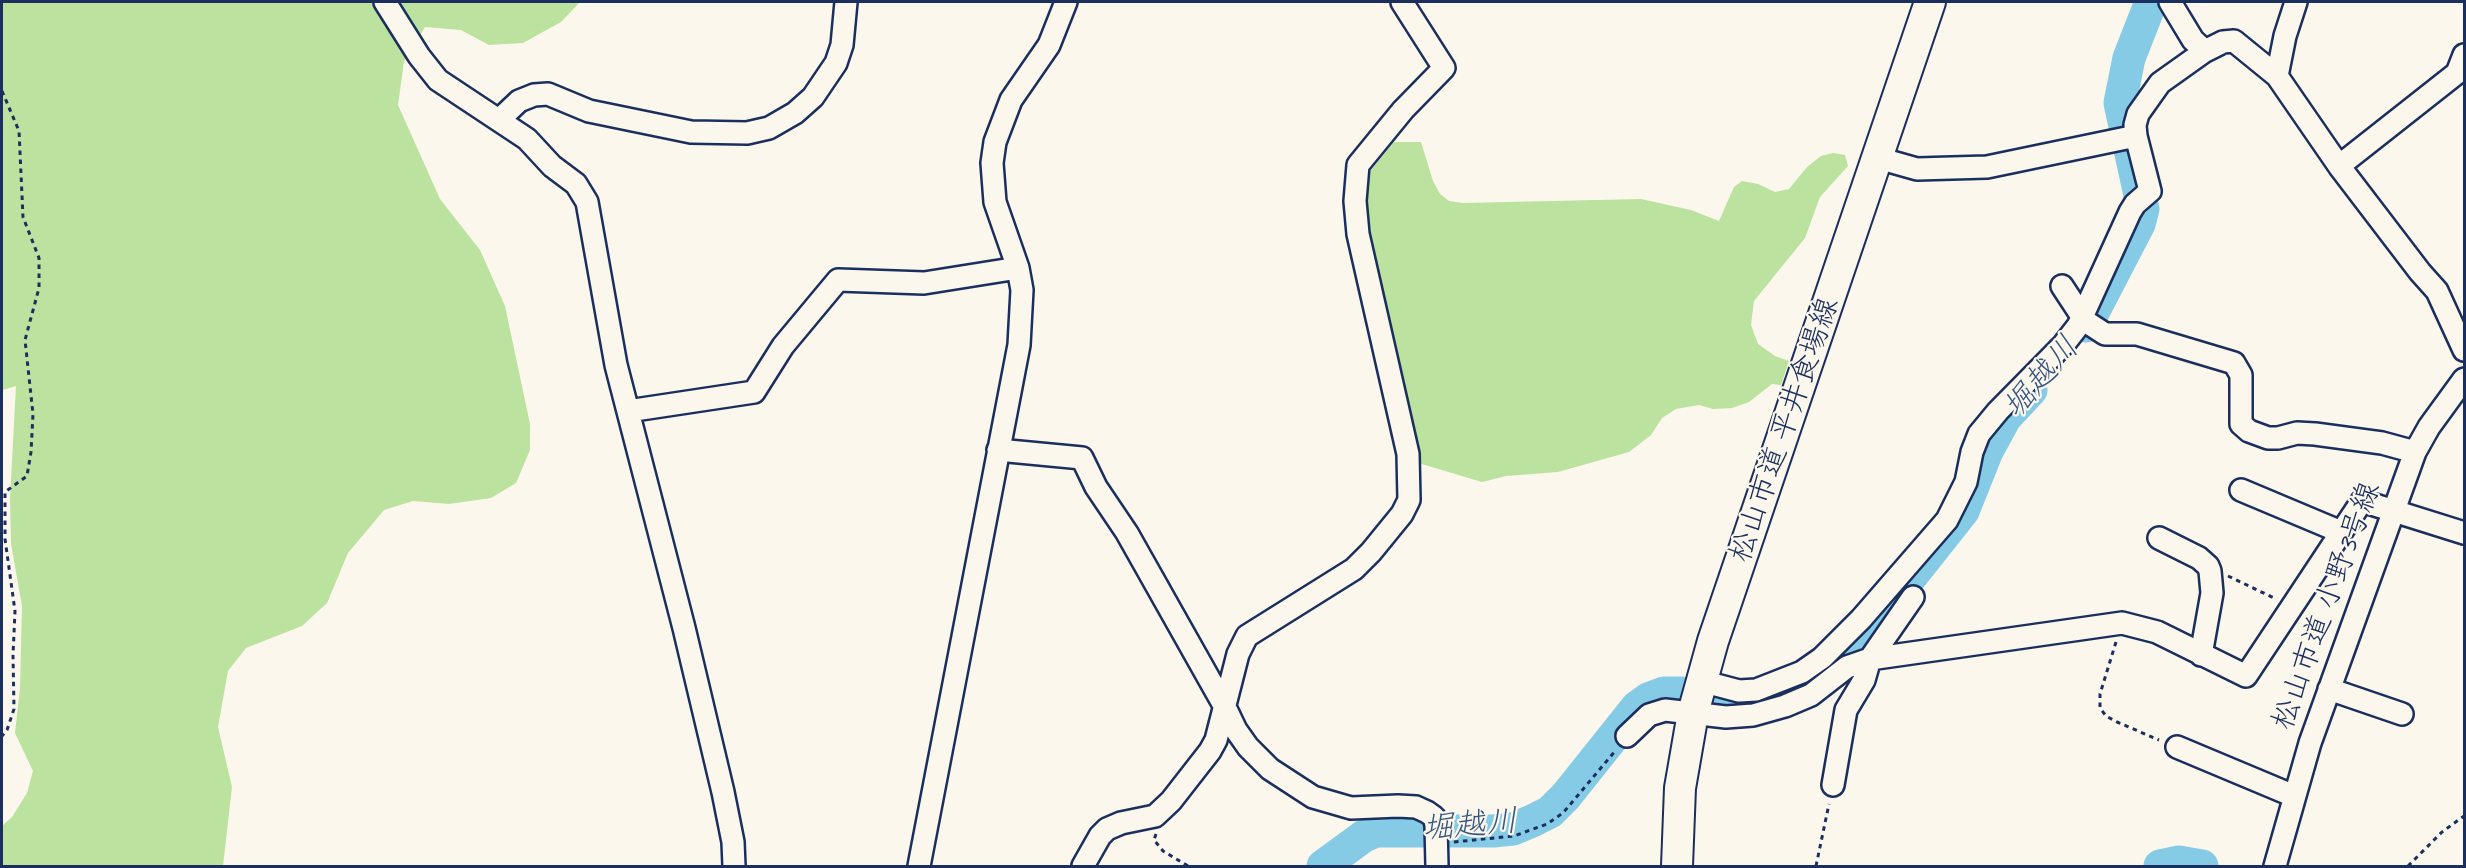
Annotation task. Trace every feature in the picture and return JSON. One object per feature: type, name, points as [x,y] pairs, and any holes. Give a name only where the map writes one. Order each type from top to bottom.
[{"type":"street","points":[[386,2],[419,56],[438,80],[527,139],[552,165],[576,184],[587,202],[616,365],[684,628],[723,792],[733,842],[734,867]]},
{"type":"street","points":[[500,119],[519,101],[548,94],[589,111],[691,132],[747,133],[769,128],[795,113],[813,97],[836,63],[842,45],[846,2]]},
{"type":"street","points":[[919,867],[1019,345],[1022,290],[1018,267],[995,202],[992,163],[995,142],[1011,100],[1049,45],[1066,2]]},
{"type":"street","points":[[1083,867],[1100,836],[1107,829],[1121,823],[1155,816],[1171,801],[1210,751],[1216,740],[1238,654],[1247,636],[1354,569],[1371,552],[1402,513],[1409,500],[1408,454],[1359,234],[1355,201],[1359,165],[1403,110],[1444,68],[1402,2]]},
{"type":"street","name":"松山市道 平井食場線","points":[[1677,867],[1680,788],[1701,681],[1929,2]]},
{"type":"street","points":[[2170,2],[2193,40],[2205,51]]},
{"type":"street","points":[[2277,76],[2285,36],[2296,2]]},
{"type":"street","points":[[1833,785],[1846,710],[1864,680],[1870,659],[1871,628],[1947,520],[1966,482],[1972,452],[1979,434],[1998,411],[2088,323],[2141,198],[2150,191],[2129,137],[2138,114],[2160,82],[2205,51],[2223,42],[2234,41],[2277,76],[2339,165],[2420,272],[2438,291],[2464,350]]},
{"type":"street","points":[[2339,165],[2457,74],[2464,55]]},
{"type":"street","points":[[1878,158],[1917,169],[1987,167],[2129,137]]},
{"type":"street","points":[[628,411],[754,392],[783,346],[837,280],[924,283],[1018,267]]},
{"type":"street","points":[[2062,286],[2088,323],[2105,334],[2137,334],[2234,363],[2241,375],[2241,424],[2248,431],[2268,438],[2297,433],[2315,434],[2382,444],[2415,452]]},
{"type":"street","name":"松山市道 小野3号線","points":[[2275,867],[2310,743],[2415,452],[2429,427],[2464,379]]},
{"type":"street","points":[[998,450],[1082,458],[1096,487],[1127,533],[1236,730],[1270,769],[1313,797],[1352,808],[1416,807],[1434,817],[1437,835],[1437,867]]},
{"type":"street","points":[[2241,490],[2341,532]]},
{"type":"street","points":[[1627,736],[1649,715],[1665,710],[1726,717],[1753,715],[1774,709],[1811,695],[1847,668],[1870,659],[2122,623],[2157,632],[2246,676],[2362,501],[2464,533]]},
{"type":"street","points":[[2159,538],[2199,558],[2208,566],[2212,593],[2201,655]]},
{"type":"street","points":[[1701,681],[1739,691],[1756,690],[1781,682],[1802,672],[1871,628],[1913,597]]},
{"type":"street","points":[[2329,689],[2402,714]]},
{"type":"street","points":[[2177,747],[2294,796]]},
{"type":"path","points":[[2,91],[19,131],[23,217],[39,258],[39,288],[25,340],[33,414],[31,452],[27,476],[5,492],[5,539],[15,611],[14,709],[7,730],[2,736]]},
{"type":"path","points":[[2210,572],[2218,571],[2292,606]]},
{"type":"path","points":[[2122,623],[2100,694],[2100,708],[2106,716],[2117,722],[2177,747]]},
{"type":"path","points":[[1437,835],[1514,836],[1547,824],[1563,813],[1627,736]]},
{"type":"path","points":[[1816,867],[1833,785]]},
{"type":"path","points":[[1155,816],[1157,826],[1154,840],[1164,851],[1188,867]]},
{"type":"path","points":[[2408,867],[2442,832],[2464,816]]},
{"type":"green space","points":[[2,2],[580,2],[561,22],[523,43],[489,45],[461,30],[425,27],[404,61],[398,105],[440,199],[480,250],[505,306],[530,424],[530,450],[516,483],[491,498],[449,504],[413,501],[384,510],[348,553],[327,603],[302,626],[246,648],[228,671],[218,727],[232,787],[223,866],[2,866],[2,826],[12,817],[27,793],[33,771],[15,733],[20,688],[22,606],[11,544],[10,498],[16,386],[2,390]]},
{"type":"green space","points":[[1394,142],[1421,142],[1433,181],[1440,194],[1449,201],[1463,203],[1641,199],[1691,210],[1719,221],[1734,187],[1742,181],[1758,184],[1775,192],[1789,189],[1807,167],[1821,156],[1833,153],[1845,155],[1848,166],[1820,197],[1805,238],[1754,301],[1751,325],[1758,344],[1775,356],[1789,361],[1781,385],[1772,384],[1749,402],[1732,408],[1713,409],[1699,405],[1676,409],[1662,418],[1651,435],[1629,452],[1558,472],[1506,476],[1482,482],[1415,462],[1366,237],[1363,180]]},
{"type":"waterway","name":"堀越川","points":[[2086,326],[2139,224],[2143,209],[2120,103],[2129,58],[2151,2]]},
{"type":"waterway","name":"堀越川","points":[[1713,698],[1746,702],[1789,690],[1811,679],[1879,617],[1963,511],[1987,451],[2005,418],[2031,390]]},
{"type":"waterway","name":"堀越川","points":[[1323,866],[1364,836],[1376,831],[1493,831],[1513,829],[1532,821],[1550,812],[1566,796],[1637,707],[1648,699],[1664,693],[1681,693]]},
{"type":"waterway","points":[[2160,866],[2179,862],[2202,866]]}]
